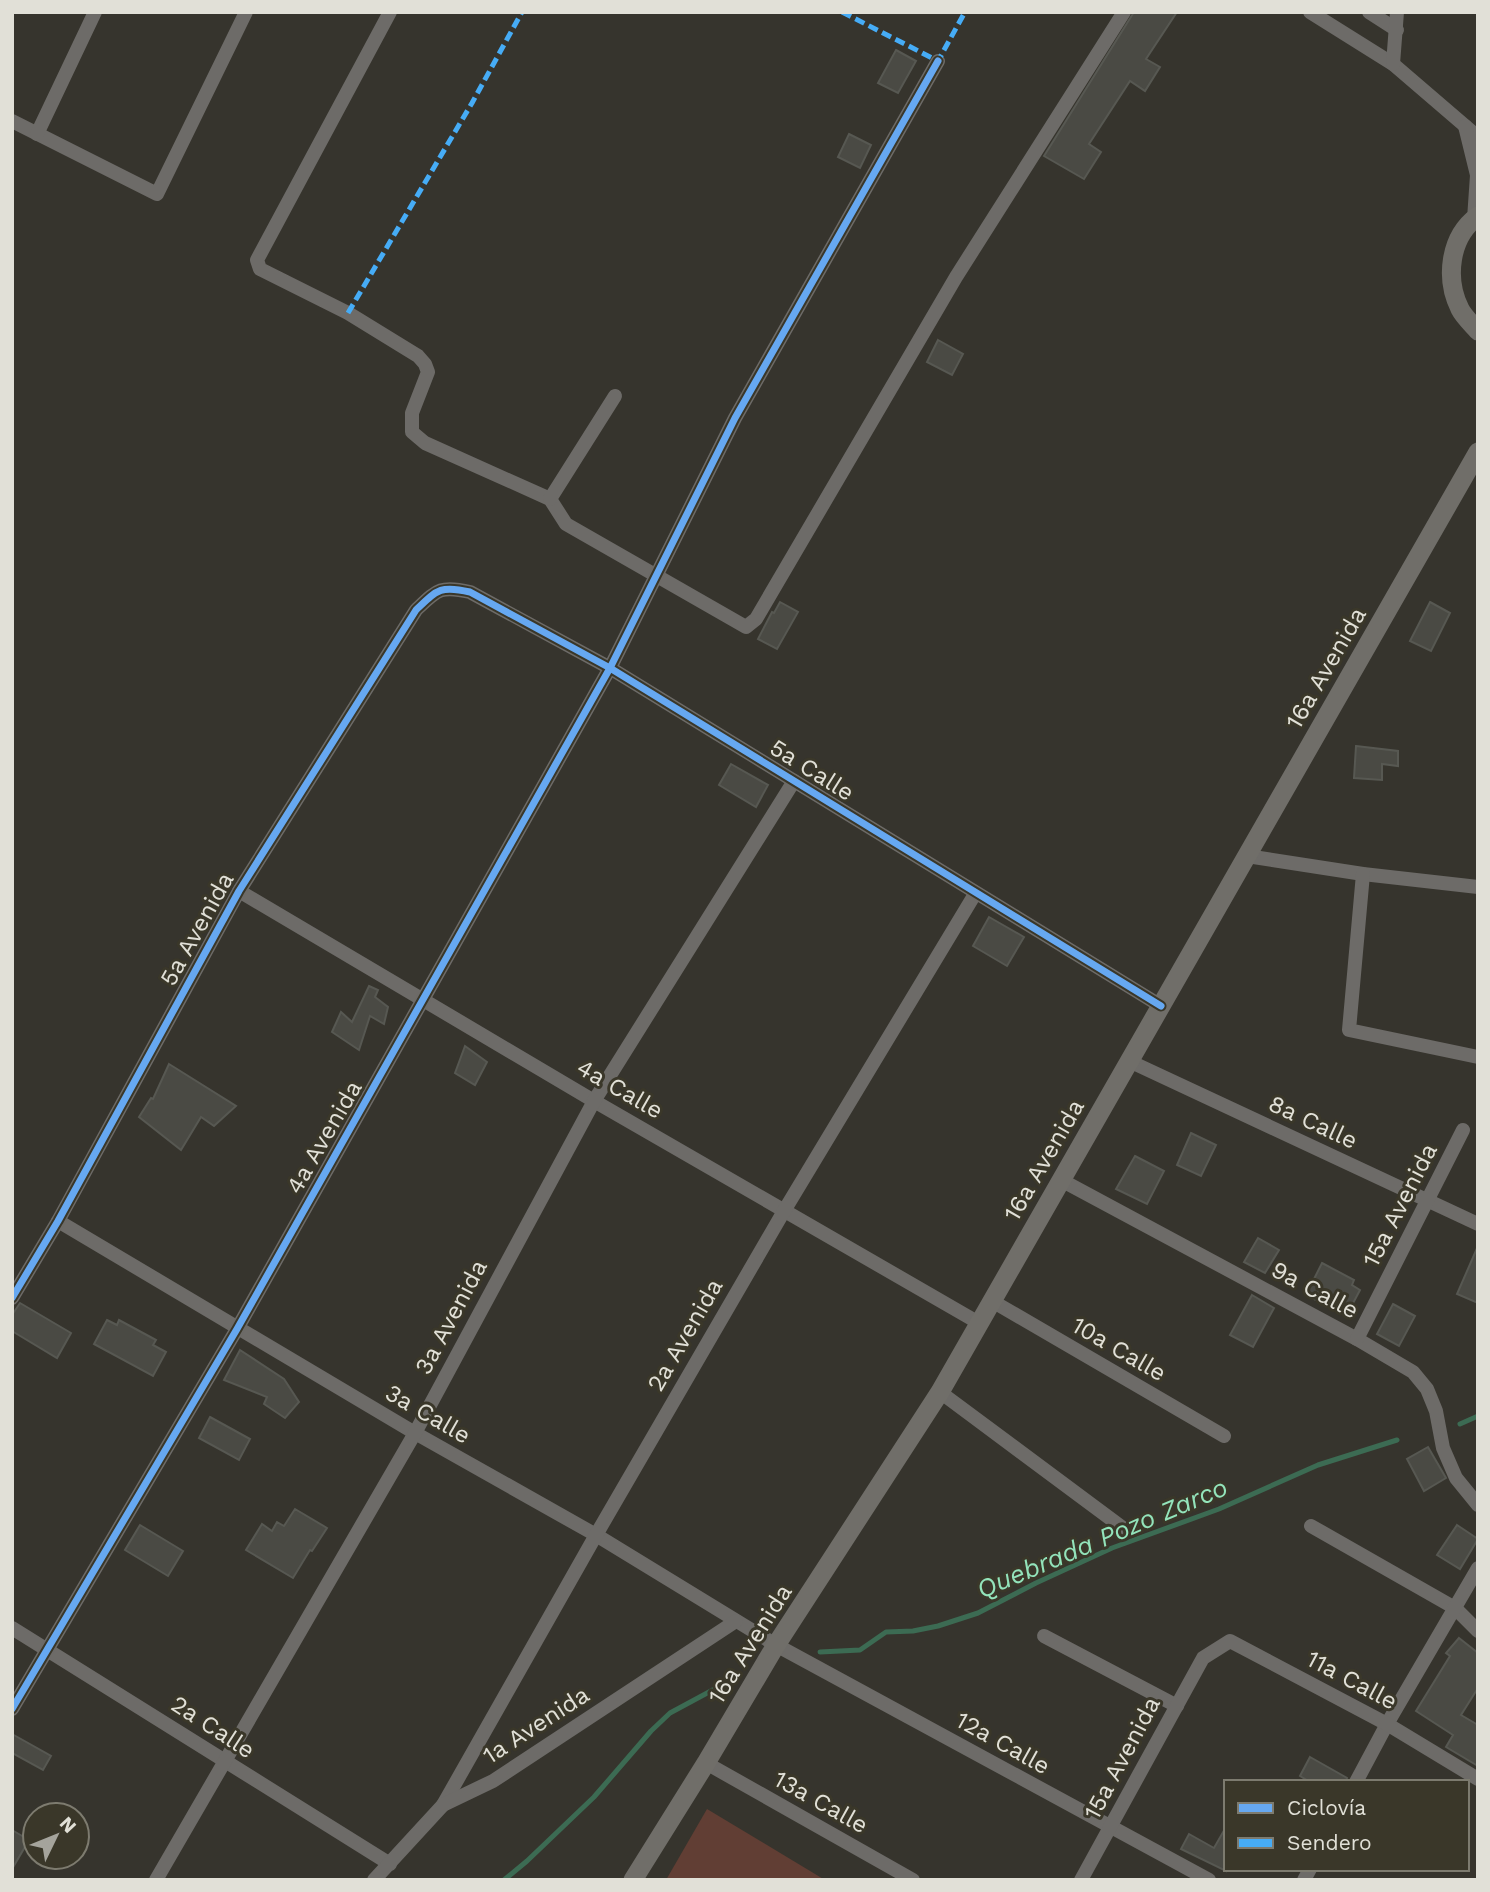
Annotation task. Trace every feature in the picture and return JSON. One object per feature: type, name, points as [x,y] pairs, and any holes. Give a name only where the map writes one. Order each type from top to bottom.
[{"type":"street","points":[[37,134],[95,12]]},
{"type":"street","points":[[12,121],[157,194],[246,12]]},
{"type":"street","points":[[390,12],[257,260],[260,269],[348,313],[418,356],[428,372],[412,413],[412,432],[425,443],[550,499],[566,524],[746,627],[756,619],[956,277],[1124,12]]},
{"type":"street","points":[[1310,12],[1393,64],[1478,137]]},
{"type":"street","points":[[1369,12],[1397,30]]},
{"type":"street","points":[[1393,64],[1397,12]]},
{"type":"street","name":"4a Avenida","points":[[12,1709],[237,1329],[610,668],[735,418],[938,61]]},
{"type":"street","points":[[1465,126],[1477,176],[1476,218],[1459,239],[1451,263],[1452,288],[1461,311],[1478,331]]},
{"type":"street","points":[[550,499],[615,396]]},
{"type":"street","name":"16a Avenida","points":[[633,1880],[776,1645],[940,1392],[1478,452]]},
{"type":"street","name":"5a Calle","points":[[435,592],[451,587],[470,592],[610,668],[1161,1006]]},
{"type":"street","name":"5a Avenida","points":[[12,1298],[58,1221],[239,891],[416,610],[435,592]]},
{"type":"street","name":"3a Avenida","points":[[156,1880],[415,1433],[594,1101],[794,780]]},
{"type":"street","points":[[1247,856],[1363,874],[1478,887]]},
{"type":"street","points":[[1363,874],[1349,1030],[1478,1057]]},
{"type":"street","name":"4a Calle","points":[[239,891],[594,1101],[979,1323]]},
{"type":"street","name":"2a Avenida","points":[[443,1805],[783,1210],[975,894]]},
{"type":"street","name":"8a Calle","points":[[1129,1061],[1478,1224]]},
{"type":"street","name":"15a Avenida","points":[[1357,1339],[1463,1130]]},
{"type":"street","name":"9a Calle","points":[[1061,1180],[1357,1339],[1413,1372],[1427,1389],[1436,1411],[1443,1448],[1456,1478],[1478,1505]]},
{"type":"street","name":"3a Calle","points":[[58,1221],[415,1433],[596,1535],[776,1645]]},
{"type":"street","name":"10a Calle","points":[[992,1301],[1224,1436]]},
{"type":"street","points":[[940,1392],[1123,1528]]},
{"type":"street","points":[[1311,1526],[1455,1608],[1478,1631]]},
{"type":"street","points":[[1357,1780],[1478,1568]]},
{"type":"street","name":"1a Avenida","points":[[374,1880],[443,1805],[493,1781],[736,1621]]},
{"type":"street","name":"2a Calle","points":[[12,1628],[49,1648],[224,1762],[390,1864]]},
{"type":"street","points":[[1044,1636],[1177,1706]]},
{"type":"street","name":"11a Calle","points":[[1203,1658],[1230,1641],[1387,1724],[1478,1779]]},
{"type":"street","name":"12a Calle","points":[[776,1645],[1209,1880]]},
{"type":"street","name":"15a Avenida","points":[[1081,1880],[1203,1658]]},
{"type":"street","name":"13a Calle","points":[[706,1763],[913,1880]]},
{"type":"shaded area","points":[[707,1809],[825,1880],[666,1880]]},
{"type":"building","points":[[1134,12],[1177,12],[1146,59],[1160,67],[1145,91],[1130,81],[1089,144],[1101,152],[1084,179],[1044,156]]},
{"type":"building","points":[[896,50],[916,61],[898,93],[878,83]]},
{"type":"building","points":[[849,134],[871,145],[860,168],[838,157]]},
{"type":"building","points":[[938,340],[963,354],[952,375],[927,362]]},
{"type":"building","points":[[780,602],[798,612],[777,649],[758,639]]},
{"type":"building","points":[[1430,602],[1450,613],[1431,651],[1410,641]]},
{"type":"building","points":[[1356,746],[1398,751],[1398,766],[1382,764],[1382,780],[1354,778]]},
{"type":"building","points":[[731,764],[768,785],[756,807],[719,785]]},
{"type":"building","points":[[989,917],[1024,937],[1007,966],[973,946]]},
{"type":"building","points":[[369,986],[378,990],[375,997],[388,1007],[384,1024],[370,1016],[359,1050],[332,1032],[341,1012],[352,1022]]},
{"type":"building","points":[[465,1046],[487,1062],[475,1085],[455,1073]]},
{"type":"building","points":[[169,1064],[236,1106],[214,1126],[201,1117],[181,1150],[139,1117],[151,1098],[153,1099]]},
{"type":"building","points":[[1191,1133],[1216,1145],[1201,1176],[1177,1165]]},
{"type":"building","points":[[1135,1156],[1164,1171],[1147,1204],[1116,1189]]},
{"type":"building","points":[[1258,1238],[1279,1250],[1265,1273],[1244,1262]]},
{"type":"building","points":[[1478,1246],[1478,1303],[1457,1294]]},
{"type":"building","points":[[1322,1263],[1354,1280],[1352,1285],[1360,1290],[1350,1309],[1329,1298],[1326,1305],[1306,1295]]},
{"type":"building","points":[[1252,1295],[1274,1308],[1253,1347],[1230,1335]]},
{"type":"building","points":[[20,1303],[71,1333],[57,1358],[12,1331],[12,1315]]},
{"type":"building","points":[[1393,1304],[1415,1316],[1399,1346],[1377,1334]]},
{"type":"building","points":[[107,1320],[117,1325],[119,1320],[156,1340],[153,1345],[166,1352],[153,1376],[94,1344]]},
{"type":"building","points":[[240,1350],[284,1379],[299,1402],[285,1418],[264,1404],[267,1397],[224,1380]]},
{"type":"building","points":[[210,1417],[250,1439],[239,1460],[199,1438]]},
{"type":"building","points":[[1428,1447],[1446,1478],[1424,1491],[1407,1459]]},
{"type":"building","points":[[295,1509],[327,1528],[293,1578],[246,1550],[262,1524],[272,1531],[277,1522],[284,1526]]},
{"type":"building","points":[[140,1525],[183,1551],[168,1576],[125,1550]]},
{"type":"building","points":[[1457,1525],[1478,1539],[1460,1569],[1437,1555]]},
{"type":"building","points":[[1459,1638],[1478,1653],[1478,1688],[1461,1715],[1478,1725],[1478,1766],[1446,1747],[1453,1735],[1416,1711],[1450,1656],[1446,1653]]},
{"type":"building","points":[[12,1734],[51,1756],[43,1770],[12,1753]]},
{"type":"building","points":[[1310,1757],[1347,1778],[1307,1780],[1300,1776]]},
{"type":"building","points":[[12,1830],[21,1835],[21,1854],[12,1869]]},
{"type":"building","points":[[1224,1830],[1224,1870],[1181,1849],[1189,1834],[1214,1848]]},
{"type":"waterway","name":"Quebrada Pozo Zarco","points":[[1460,1424],[1478,1416]]},
{"type":"waterway","name":"Quebrada Pozo Zarco","points":[[820,1652],[860,1650],[886,1632],[913,1631],[938,1626],[978,1613],[1112,1548],[1219,1509],[1318,1465],[1397,1440]]},
{"type":"waterway","name":"Quebrada Pozo Zarco","points":[[504,1880],[594,1797],[670,1713],[722,1685]]},
{"type":"marked path","points":[[348,313],[472,103],[522,12]]},
{"type":"marked path","points":[[842,12],[938,61],[965,12]]},
{"type":"cycle path","points":[[12,1709],[237,1329],[610,668],[735,418],[938,61]]},
{"type":"cycle path","points":[[12,1298],[58,1221],[239,891],[416,610],[434,594],[445,589],[470,592],[610,668],[1161,1006]]}]
